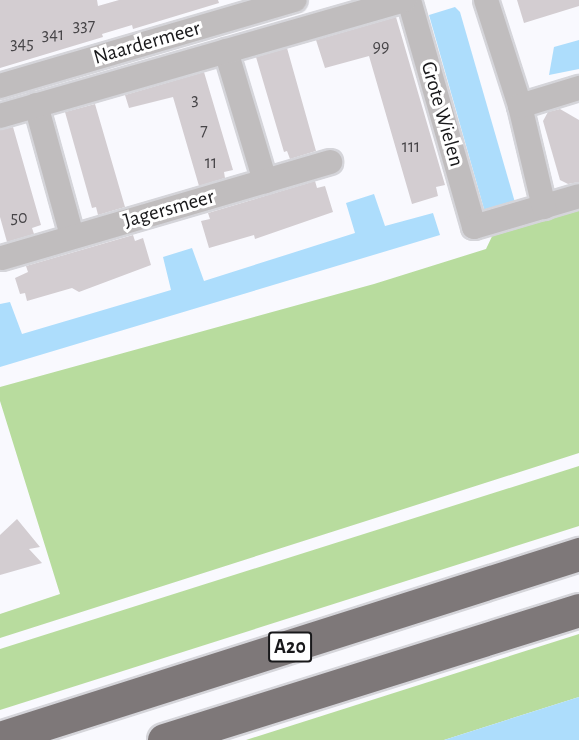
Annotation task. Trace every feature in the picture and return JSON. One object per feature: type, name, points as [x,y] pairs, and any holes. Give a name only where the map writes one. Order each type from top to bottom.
[{"type":"highway","name":"A20","points":[[0,738],[579,555]]},
{"type":"highway","name":"A20","points":[[164,740],[579,610]]},
{"type":"street","name":"Naardermeer","points":[[0,86],[295,0]]},
{"type":"street","points":[[0,116],[404,0]]},
{"type":"street","name":"Grote Wielen","points":[[409,0],[474,227],[544,207]]},
{"type":"street","points":[[486,0],[520,106],[544,207],[579,196]]},
{"type":"street","points":[[226,51],[265,181]]},
{"type":"street","points":[[520,106],[579,88]]},
{"type":"street","points":[[36,105],[72,236]]},
{"type":"street","name":"Jagersmeer","points":[[2,258],[330,162]]},
{"type":"green space","points":[[579,205],[579,453],[0,638],[0,614],[60,594],[0,401],[0,387],[374,284],[486,249],[496,228]]},
{"type":"green space","points":[[579,466],[579,526],[0,710],[0,649]]},
{"type":"green space","points":[[579,634],[579,697],[444,740],[246,740]]},
{"type":"water","points":[[455,7],[460,12],[516,206],[486,216],[429,15]]},
{"type":"water","points":[[579,40],[579,69],[549,75],[554,47]]},
{"type":"water","points":[[374,194],[385,226],[433,213],[440,235],[0,367],[0,304],[10,302],[22,334],[171,290],[163,257],[192,248],[204,281],[355,233],[346,203]]},
{"type":"water","points":[[579,697],[579,740],[444,740]]},
{"type":"building","points":[[0,0],[97,0],[98,6],[119,0],[218,0],[219,3],[133,29],[132,25],[102,34],[103,37],[0,68]]},
{"type":"building","points":[[517,0],[579,0],[579,6],[524,23]]},
{"type":"building","points":[[396,17],[445,185],[436,187],[438,196],[412,204],[369,56],[325,68],[316,40]]},
{"type":"building","points":[[287,48],[316,151],[290,159],[287,151],[284,152],[256,57]]},
{"type":"building","points":[[204,72],[233,170],[224,172],[225,178],[199,186],[173,97],[129,108],[125,95]]},
{"type":"building","points":[[95,104],[125,207],[98,215],[96,207],[92,208],[65,112]]},
{"type":"building","points":[[560,109],[579,120],[579,182],[568,184],[560,180],[543,121],[548,112]]},
{"type":"building","points":[[13,127],[41,225],[32,228],[34,234],[7,242],[0,217],[0,130]]},
{"type":"building","points":[[315,181],[317,188],[325,186],[333,212],[255,239],[254,235],[209,248],[201,221],[210,219],[208,213]]},
{"type":"building","points":[[133,235],[135,241],[143,238],[151,265],[79,292],[72,288],[27,301],[25,293],[20,294],[15,278],[28,272],[26,266]]},
{"type":"building","points":[[17,519],[40,547],[29,549],[42,563],[0,575],[0,535]]}]
